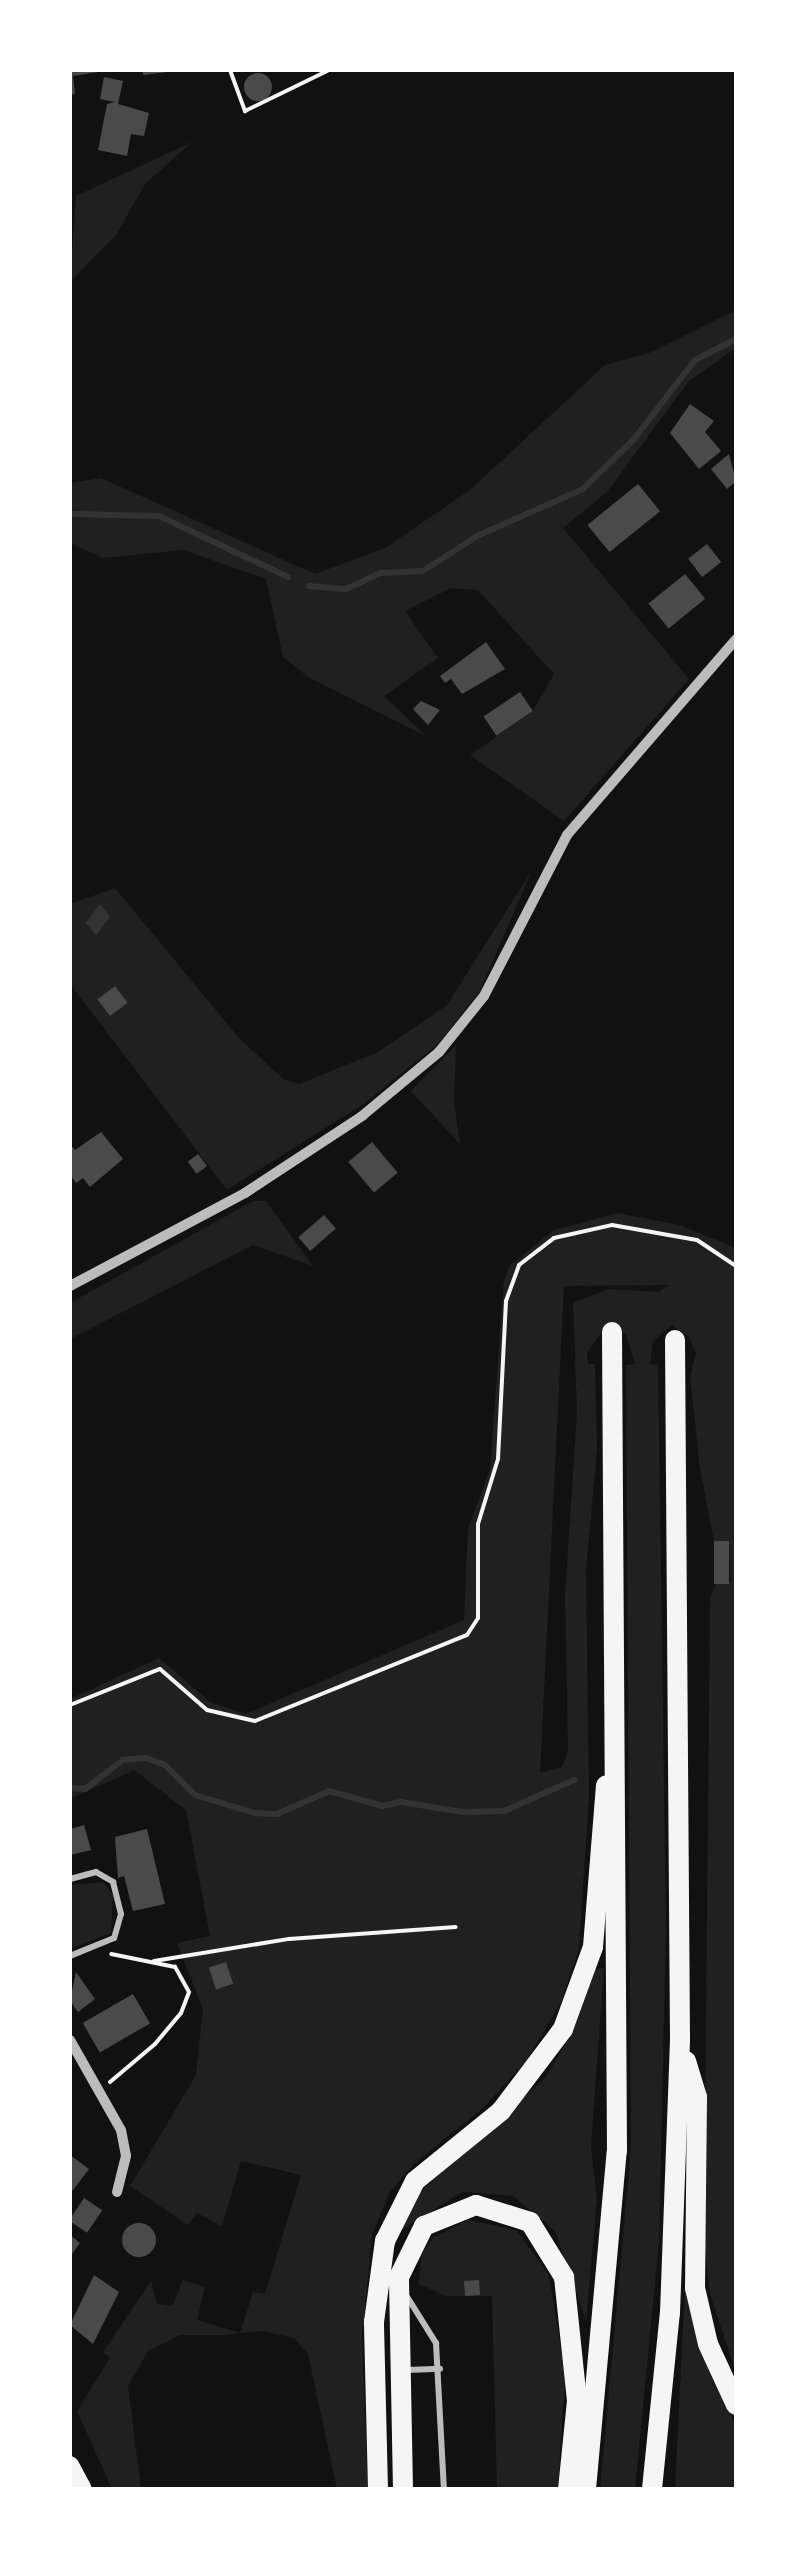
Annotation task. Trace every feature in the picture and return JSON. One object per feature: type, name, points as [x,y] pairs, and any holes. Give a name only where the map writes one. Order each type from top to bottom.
[{"type":"highway","points":[[586,2489],[617,2151],[612,1332]]},
{"type":"highway","points":[[652,2489],[670,2312],[680,2040],[675,1340]]},
{"type":"highway","points":[[378,2489],[378,2280],[402,2201],[432,2163],[520,2091],[576,2002],[592,1946],[600,1811],[613,1760]]},
{"type":"highway","points":[[680,2040],[697,2098],[694,2288],[708,2344],[736,2405]]},
{"type":"highway","points":[[402,2489],[399,2277],[424,2226],[459,2207],[496,2207],[530,2222],[543,2237],[564,2276],[573,2319],[576,2401],[568,2489]]},
{"type":"main road","points":[[70,2465],[82,2489]]},
{"type":"street","points":[[70,1286],[245,1193],[362,1116],[440,1052],[484,996],[568,835],[736,639]]},
{"type":"street","points":[[70,2040],[124,2141],[117,2192]]},
{"type":"lane","points":[[70,1879],[96,1872],[113,1882],[121,1914],[114,1938],[91,1952],[70,1956]]},
{"type":"lane","points":[[399,2277],[436,2342],[444,2489]]},
{"type":"lane","points":[[377,2387],[399,2370],[440,2368]]},
{"type":"path","points":[[230,70],[245,110],[329,70]]},
{"type":"path","points":[[70,1706],[160,1670],[207,1710],[255,1721],[468,1634],[478,1618],[477,1536],[498,1459],[506,1301],[519,1264],[554,1238],[612,1225],[697,1240],[736,1266]]},
{"type":"path","points":[[736,1694],[736,1702]]},
{"type":"path","points":[[154,1961],[270,1942],[456,1927]]},
{"type":"path","points":[[91,1952],[174,1967],[189,1992],[182,2012],[100,2091]]},
{"type":"shaded area","points":[[192,142],[145,184],[116,235],[70,282],[76,196]]},
{"type":"shaded area","points":[[736,310],[736,348],[689,381],[607,492],[563,528],[689,679],[564,821],[470,755],[533,711],[554,674],[478,590],[451,588],[405,611],[438,658],[384,696],[426,736],[308,677],[283,657],[266,579],[183,550],[103,558],[70,543],[70,483],[101,478],[315,574],[385,548],[470,490],[605,365],[649,353]]},
{"type":"shaded area","points":[[532,870],[480,991],[437,1045],[365,1103],[227,1190],[70,984],[70,904],[115,888],[239,1038],[283,1079],[299,1084],[378,1052],[447,1005]]},
{"type":"shaded area","points":[[100,904],[110,917],[96,935],[86,923]]},
{"type":"shaded area","points":[[456,1045],[454,1102],[460,1144],[411,1091]]},
{"type":"shaded area","points":[[253,1201],[266,1201],[313,1266],[253,1245],[70,1339],[70,1303]]},
{"type":"shaded area","points":[[618,1213],[679,1225],[736,1248],[736,2373],[710,2294],[704,2239],[710,1597],[716,1584],[731,1582],[729,1541],[714,1541],[700,1469],[690,1377],[696,1353],[689,1337],[672,1325],[653,1341],[650,1364],[658,1365],[666,1927],[659,2241],[635,2489],[600,2489],[631,2148],[626,1365],[635,1364],[626,1335],[608,1324],[587,1353],[588,1364],[595,1364],[597,1451],[586,1570],[589,1796],[579,1948],[562,2000],[527,2060],[483,2108],[415,2163],[390,2192],[372,2234],[362,2338],[368,2489],[337,2489],[308,2354],[294,2338],[262,2331],[222,2335],[180,2335],[148,2351],[128,2386],[141,2489],[112,2489],[77,2411],[110,2358],[103,2352],[151,2281],[157,2304],[172,2306],[183,2280],[205,2287],[197,2320],[240,2333],[253,2292],[265,2294],[301,2175],[241,2161],[222,2226],[197,2213],[188,2225],[130,2186],[196,2075],[203,2009],[177,1943],[210,1936],[186,1810],[134,1770],[70,1799],[70,1699],[159,1658],[210,1702],[245,1714],[464,1620],[468,1529],[490,1469],[504,1280],[510,1265],[554,1230]],"holes":[[[669,1285],[659,1292],[609,1289],[573,1303],[577,1411],[565,1595],[568,1751],[562,1767],[540,1773],[564,1286]]]},
{"type":"shaded area","points":[[104,1882],[113,1896],[111,1933],[70,1949],[70,1885]]},
{"type":"shaded area","points":[[604,1968],[591,2146],[597,2198],[586,2321],[555,2231],[513,2196],[462,2192],[395,2234],[415,2197],[546,2077],[574,2029],[596,1969]]},
{"type":"shaded area","points":[[468,2220],[516,2230],[549,2275],[565,2376],[558,2489],[497,2489],[492,2296],[446,2296],[419,2284],[421,2256],[432,2238]]},
{"type":"shaded area","points":[[685,2287],[709,2369],[736,2426],[736,2489],[675,2489]]},
{"type":"building","points":[[70,70],[98,72],[73,76],[75,94],[70,95]]},
{"type":"building","points":[[143,70],[168,70],[168,72],[143,75]]},
{"type":"building","points":[[258,73],[268,77],[272,87],[268,97],[258,101],[248,97],[244,87],[248,77]]},
{"type":"building","points":[[104,77],[123,81],[118,104],[149,113],[144,136],[131,134],[127,156],[98,150],[107,104],[115,102],[100,99]]},
{"type":"building","points":[[690,404],[714,421],[705,432],[721,451],[699,469],[670,433]]},
{"type":"building","points":[[729,454],[736,481],[727,489],[711,469]]},
{"type":"building","points":[[638,484],[660,511],[610,552],[587,525]]},
{"type":"building","points":[[707,544],[721,562],[702,577],[688,559]]},
{"type":"building","points":[[685,574],[705,599],[669,628],[648,604]]},
{"type":"building","points":[[486,642],[505,669],[462,694],[451,679],[445,683],[440,676]]},
{"type":"building","points":[[520,692],[533,711],[496,736],[484,717]]},
{"type":"building","points":[[421,701],[440,710],[428,725],[413,709]]},
{"type":"building","points":[[115,986],[128,1003],[110,1016],[97,999]]},
{"type":"building","points":[[101,1132],[123,1159],[90,1187],[83,1178],[76,1183],[70,1175],[70,1144],[75,1150]]},
{"type":"building","points":[[372,1142],[398,1173],[374,1193],[348,1162]]},
{"type":"building","points":[[198,1154],[207,1166],[197,1174],[188,1162]]},
{"type":"building","points":[[324,1215],[336,1229],[310,1251],[298,1237]]},
{"type":"building","points":[[714,1541],[729,1541],[729,1584],[714,1584]]},
{"type":"building","points":[[84,1825],[91,1850],[70,1855],[70,1829]]},
{"type":"building","points":[[147,1829],[165,1904],[133,1911],[124,1876],[118,1878],[115,1837]]},
{"type":"building","points":[[226,1962],[233,1984],[216,1989],[209,1968]]},
{"type":"building","points":[[76,1972],[95,1999],[78,2012],[70,2001]]},
{"type":"building","points":[[133,1994],[150,2023],[100,2052],[83,2023]]},
{"type":"building","points":[[70,2155],[89,2169],[70,2194]]},
{"type":"building","points":[[84,2198],[102,2210],[87,2233],[70,2221]]},
{"type":"building","points":[[139,2223],[151,2228],[156,2240],[151,2252],[139,2257],[127,2252],[122,2240],[127,2228]]},
{"type":"building","points":[[70,2235],[80,2243],[70,2257]]},
{"type":"building","points":[[94,2275],[119,2292],[93,2344],[70,2325]]},
{"type":"building","points":[[479,2280],[480,2295],[465,2296],[464,2281]]},
{"type":"waterway","points":[[309,586],[346,589],[380,573],[423,571],[477,536],[583,489],[634,439],[695,360],[736,339]]},
{"type":"waterway","points":[[70,514],[159,516],[288,577]]},
{"type":"waterway","points":[[70,1788],[85,1789],[123,1760],[146,1758],[165,1765],[195,1795],[255,1813],[277,1814],[329,1791],[382,1806],[401,1802],[463,1812],[504,1811],[574,1780]]}]
